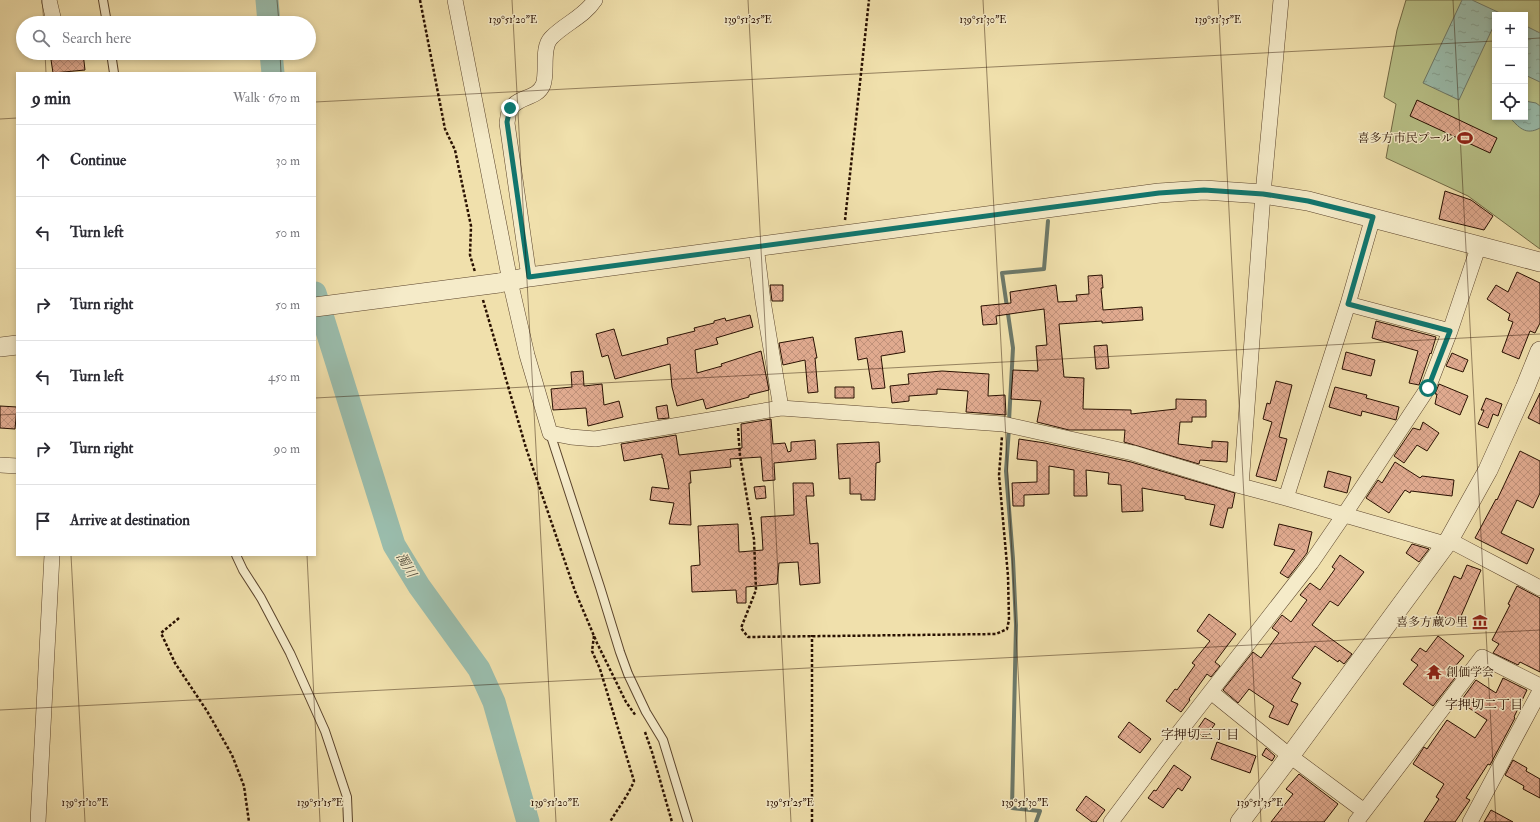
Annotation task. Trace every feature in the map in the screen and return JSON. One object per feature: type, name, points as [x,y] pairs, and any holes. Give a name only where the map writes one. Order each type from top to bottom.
[{"type":"street","points":[[49,0],[53,16]]},
{"type":"street","points":[[455,0],[504,282],[550,433],[571,437],[596,439],[781,408],[1003,424],[1133,453],[1241,486],[1447,542],[1540,588]]},
{"type":"street","points":[[529,277],[507,122],[510,108],[519,100],[537,94],[543,85],[546,52],[549,39],[561,28],[585,12],[595,0]]},
{"type":"street","points":[[1241,486],[1263,194],[1281,0]]},
{"type":"street","points":[[316,307],[843,234],[1159,193],[1204,190],[1263,194],[1308,201],[1540,262]]},
{"type":"street","points":[[1286,498],[1348,304],[1373,217]]},
{"type":"street","points":[[1112,822],[1311,563],[1428,388],[1450,331],[1479,245]]},
{"type":"street","points":[[756,246],[763,301],[781,408]]},
{"type":"street","points":[[1348,304],[1450,331]]},
{"type":"street","points":[[0,347],[16,345]]},
{"type":"street","points":[[1240,822],[1447,542],[1488,470],[1540,351]]},
{"type":"street","points":[[0,465],[16,466]]},
{"type":"street","points":[[38,822],[52,556]]},
{"type":"street","points":[[1211,692],[1290,756],[1360,816],[1482,657],[1540,686]]},
{"type":"street","points":[[1470,822],[1540,691]]},
{"type":"lane","points":[[103,0],[106,16]]},
{"type":"lane","points":[[112,60],[114,72]]},
{"type":"lane","points":[[550,433],[620,652],[628,674],[646,712],[663,740],[688,822]]},
{"type":"lane","points":[[236,556],[290,653],[325,731],[347,797],[348,822]]},
{"type":"path","points":[[843,234],[869,0]]},
{"type":"path","points":[[737,416],[740,456],[754,539],[756,590],[741,628],[748,637],[812,635],[996,634],[1007,629],[1009,620],[1008,576],[999,475],[1003,424]]},
{"type":"path","points":[[179,618],[161,634],[176,663],[207,711],[232,754],[244,786],[250,822]]},
{"type":"path","points":[[594,635],[592,651],[600,669],[634,781],[629,792],[610,822]]},
{"type":"path","points":[[812,635],[812,822]]},
{"type":"green space","name":"喜多方市民プール","points":[[1406,0],[1540,0],[1540,249],[1468,196],[1386,158],[1396,104],[1384,97],[1397,30]]},
{"type":"water","points":[[1462,0],[1472,0],[1498,12],[1492,12],[1492,29],[1459,100],[1423,83]]},
{"type":"water","points":[[1528,27],[1540,33],[1540,82],[1528,76]]},
{"type":"water","points":[[1528,102],[1536,103],[1540,106],[1540,128],[1526,131],[1512,120],[1528,120]]},
{"type":"building","points":[[51,60],[84,60],[85,70],[53,72]]},
{"type":"building","points":[[1417,100],[1497,138],[1490,153],[1410,116]]},
{"type":"building","points":[[1445,191],[1471,200],[1493,216],[1484,230],[1439,219]]},
{"type":"building","points":[[1517,272],[1540,283],[1540,323],[1535,333],[1530,331],[1519,359],[1502,352],[1513,322],[1508,320],[1510,314],[1487,299],[1496,285],[1508,292]]},
{"type":"building","points":[[1102,275],[1103,288],[1101,288],[1103,310],[1142,307],[1143,320],[1059,324],[1064,377],[1084,378],[1083,409],[1131,410],[1131,414],[1176,409],[1176,399],[1206,400],[1206,417],[1192,417],[1192,422],[1180,422],[1178,444],[1212,448],[1212,441],[1228,442],[1227,462],[1200,460],[1199,464],[1124,442],[1125,430],[1069,430],[1037,422],[1041,401],[1011,399],[1013,370],[1038,371],[1036,346],[1047,345],[1044,309],[996,316],[997,324],[983,325],[981,306],[1011,303],[1010,292],[1056,285],[1058,302],[1077,301],[1076,295],[1089,294],[1088,276]]},
{"type":"building","points":[[770,285],[783,285],[783,301],[772,301]]},
{"type":"building","points":[[750,315],[753,327],[716,338],[718,344],[695,350],[697,373],[722,366],[721,364],[761,351],[769,390],[706,409],[703,399],[677,406],[672,387],[670,364],[615,379],[608,355],[602,357],[596,334],[614,329],[622,356],[668,344],[667,338],[695,331],[694,328],[714,323],[714,321],[725,318],[726,321]]},
{"type":"building","points":[[1376,321],[1436,337],[1419,385],[1409,383],[1418,351],[1372,338]]},
{"type":"building","points":[[902,331],[905,352],[881,356],[885,388],[872,389],[867,358],[858,360],[855,338]]},
{"type":"building","points":[[813,337],[817,358],[815,358],[818,392],[808,393],[805,360],[783,365],[779,343]]},
{"type":"building","points":[[1107,345],[1109,368],[1096,369],[1094,346]]},
{"type":"building","points":[[1346,352],[1375,360],[1371,376],[1342,369]]},
{"type":"building","points":[[1452,353],[1468,360],[1463,372],[1446,366]]},
{"type":"building","points":[[583,371],[584,386],[602,384],[604,405],[619,401],[623,417],[588,426],[586,408],[553,410],[551,389],[572,387],[571,372]]},
{"type":"building","points":[[942,371],[989,374],[988,396],[1005,395],[1006,415],[966,412],[968,391],[937,389],[937,394],[909,396],[909,401],[892,403],[890,386],[909,384],[908,374]]},
{"type":"building","points":[[1276,381],[1292,385],[1279,437],[1287,439],[1276,481],[1256,476],[1272,422],[1263,419],[1267,403],[1270,404]]},
{"type":"building","points":[[1439,384],[1468,396],[1460,415],[1435,404],[1437,394],[1435,394]]},
{"type":"building","points":[[835,387],[854,387],[854,398],[835,398]]},
{"type":"building","points":[[1335,387],[1367,395],[1366,398],[1399,407],[1396,420],[1362,411],[1361,416],[1329,407]]},
{"type":"building","points":[[1540,393],[1540,424],[1528,418]]},
{"type":"building","points":[[1486,398],[1502,404],[1498,416],[1493,414],[1488,428],[1478,424],[1484,410],[1481,410]]},
{"type":"building","points":[[667,405],[669,418],[658,419],[656,407]]},
{"type":"building","points":[[0,406],[16,407],[15,429],[0,428]]},
{"type":"building","points":[[771,419],[773,444],[785,443],[788,452],[791,451],[791,442],[815,440],[816,459],[774,463],[775,480],[763,481],[761,457],[730,459],[731,467],[690,471],[691,483],[689,483],[691,525],[669,524],[674,503],[650,500],[652,487],[669,489],[662,454],[624,461],[621,444],[676,435],[679,455],[742,448],[741,424]]},
{"type":"building","points":[[1423,422],[1439,433],[1427,451],[1417,445],[1404,463],[1394,456],[1413,428],[1420,430]]},
{"type":"building","points":[[1019,439],[1045,443],[1131,462],[1235,493],[1232,508],[1228,508],[1223,528],[1210,525],[1215,505],[1185,499],[1185,496],[1142,488],[1143,511],[1122,512],[1121,485],[1108,484],[1109,473],[1086,470],[1087,496],[1074,496],[1074,470],[1049,466],[1049,494],[1024,495],[1024,506],[1013,506],[1012,483],[1037,482],[1037,461],[1017,459]]},
{"type":"building","points":[[879,442],[880,462],[876,463],[875,500],[861,500],[861,494],[850,494],[850,478],[839,479],[837,444]]},
{"type":"building","points":[[1520,451],[1540,461],[1540,493],[1533,508],[1517,500],[1501,533],[1534,549],[1527,564],[1475,538],[1496,499],[1497,500]]},
{"type":"building","points":[[1395,462],[1420,478],[1422,476],[1454,480],[1452,496],[1411,491],[1410,493],[1405,490],[1389,513],[1366,498],[1378,480],[1382,483]]},
{"type":"building","points":[[1328,471],[1351,477],[1347,493],[1324,487]]},
{"type":"building","points":[[793,483],[813,483],[814,496],[806,496],[810,544],[818,543],[820,583],[800,585],[798,562],[779,563],[777,584],[746,587],[746,603],[737,603],[736,590],[692,592],[691,566],[700,565],[698,526],[738,524],[739,552],[763,550],[761,517],[794,515]]},
{"type":"building","points":[[765,486],[766,498],[756,499],[754,487]]},
{"type":"building","points":[[1279,524],[1312,532],[1307,553],[1288,578],[1280,573],[1295,550],[1274,545]]},
{"type":"building","points":[[1412,544],[1429,549],[1419,562],[1406,553]]},
{"type":"building","points":[[1340,555],[1364,572],[1338,606],[1330,601],[1312,625],[1352,654],[1344,664],[1339,660],[1338,662],[1315,646],[1292,678],[1301,683],[1291,701],[1298,704],[1288,725],[1269,717],[1274,706],[1249,689],[1238,703],[1223,690],[1253,652],[1261,658],[1279,633],[1272,628],[1282,615],[1291,622],[1307,600],[1300,595],[1310,583],[1320,590],[1335,569],[1332,567]]},
{"type":"building","points":[[1467,565],[1481,570],[1458,623],[1437,614],[1454,576],[1461,579]]},
{"type":"building","points":[[1517,586],[1540,598],[1540,672],[1520,662],[1518,665],[1493,653],[1499,644],[1492,640],[1510,605],[1508,604]]},
{"type":"building","points":[[1209,614],[1236,634],[1215,662],[1220,666],[1211,677],[1207,674],[1181,712],[1166,701],[1175,689],[1177,690],[1195,665],[1192,663],[1210,641],[1197,631]]},
{"type":"building","name":"創価学会","points":[[1438,636],[1464,656],[1453,669],[1458,674],[1433,706],[1403,684],[1418,665],[1411,660],[1420,648],[1426,652]]},
{"type":"building","points":[[1503,678],[1527,690],[1514,717],[1515,718],[1490,765],[1488,764],[1466,798],[1470,800],[1455,822],[1424,822],[1439,799],[1436,797],[1444,784],[1413,764],[1424,747],[1427,749],[1447,720],[1475,738],[1487,720],[1460,702],[1476,680],[1496,693]]},
{"type":"building","points":[[1205,718],[1215,724],[1205,738],[1196,731]]},
{"type":"building","points":[[1129,722],[1151,739],[1140,753],[1118,737]]},
{"type":"building","points":[[1217,742],[1256,756],[1250,773],[1211,759]]},
{"type":"building","points":[[1266,748],[1275,756],[1272,761],[1262,755]]},
{"type":"building","points":[[1513,760],[1527,768],[1526,771],[1540,779],[1540,798],[1523,789],[1524,786],[1505,775]]},
{"type":"building","points":[[1174,765],[1191,777],[1182,791],[1178,788],[1163,808],[1148,798],[1154,790],[1156,791]]},
{"type":"building","points":[[1299,774],[1338,804],[1324,822],[1271,822],[1293,794],[1286,789]]},
{"type":"building","points":[[1086,796],[1105,810],[1096,822],[1092,822],[1076,810]]},
{"type":"building","points":[[1491,810],[1513,822],[1484,822]]},
{"type":"waterway","name":"濁川","points":[[267,0],[268,16]]},
{"type":"waterway","name":"濁川","points":[[272,60],[273,72]]},
{"type":"waterway","points":[[1009,421],[1013,348],[1002,273],[1044,269],[1048,221]]},
{"type":"waterway","name":"濁川","points":[[316,296],[394,545],[419,586],[479,669],[494,702],[528,822]]},
{"type":"waterway","points":[[1009,428],[1006,471],[1013,559],[1016,625],[1012,808],[1040,811],[1036,822]]},
{"type":"place","name":"喜多方市民プール","points":[[1465,138]]},
{"type":"place","name":"喜多方蔵の里","points":[[1480,622]]},
{"type":"place","name":"創価学会","points":[[1434,672]]},
{"type":"district","name":"字押切二丁目","points":[[1484,705]]},
{"type":"district","name":"字押切三丁目","points":[[1200,735]]},
{"type":"route","points":[[510,108],[507,122],[529,277],[1159,193],[1204,190],[1263,194],[1308,201],[1373,217],[1348,304],[1450,331],[1428,388]]}]
